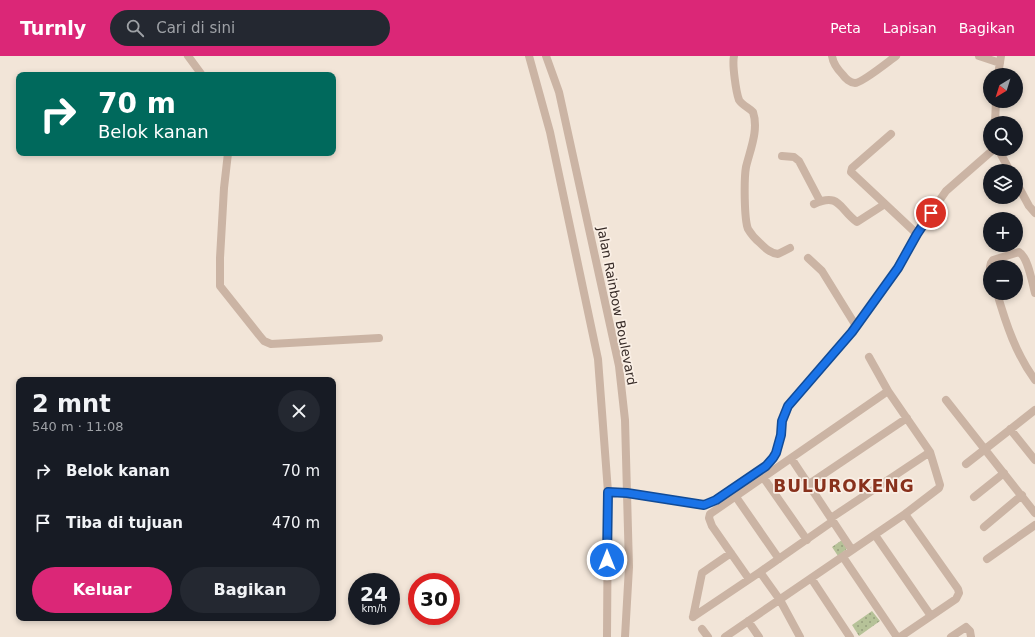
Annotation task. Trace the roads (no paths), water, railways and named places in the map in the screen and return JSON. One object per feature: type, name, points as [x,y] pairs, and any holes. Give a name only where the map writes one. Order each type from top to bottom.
[{"type":"street","points":[[188,56],[200,72]]},
{"type":"street","points":[[529,56],[550,132],[598,359],[608,492],[607,637]]},
{"type":"street","name":"Jalan Rainbow Boulevard","points":[[546,56],[559,92],[619,366],[625,420],[629,567],[625,637]]},
{"type":"street","points":[[734,56],[734,74],[739,98],[743,104],[753,112],[756,124],[745,174],[746,223],[753,236],[771,252],[778,254],[790,248]]},
{"type":"street","points":[[832,56],[838,69],[844,77],[852,83],[856,83],[863,80],[896,56]]},
{"type":"street","points":[[979,56],[1000,59]]},
{"type":"street","points":[[891,134],[851,170],[852,173],[917,234]]},
{"type":"street","points":[[228,156],[224,188],[220,286],[259,335],[264,341],[271,344],[379,338]]},
{"type":"street","points":[[782,156],[794,157],[799,161],[817,202],[828,199],[835,201],[857,222],[885,204]]},
{"type":"street","points":[[608,492],[627,493],[704,505],[716,500],[766,466],[776,453],[781,435],[782,421],[788,406],[856,326],[898,268],[917,234],[946,191],[986,156]]},
{"type":"street","points":[[1023,195],[1035,213]]},
{"type":"street","points":[[993,260],[1019,252],[1022,254],[1026,260],[1035,293]]},
{"type":"street","points":[[808,258],[822,271],[856,326]]},
{"type":"street","points":[[999,300],[1010,335],[1025,365],[1035,380]]},
{"type":"street","points":[[725,637],[905,514],[937,490],[940,486],[930,452],[888,391],[869,357]]},
{"type":"street","points":[[749,579],[712,526],[709,518],[710,514],[888,391]]},
{"type":"street","points":[[946,400],[1035,513]]},
{"type":"street","points":[[966,464],[1035,410]]},
{"type":"street","points":[[809,484],[907,418]]},
{"type":"street","points":[[1010,429],[1035,460]]},
{"type":"street","points":[[731,553],[702,573],[693,617],[807,540],[832,519],[930,452]]},
{"type":"street","points":[[794,456],[802,474],[852,550]]},
{"type":"street","points":[[974,497],[1004,473]]},
{"type":"street","points":[[763,477],[807,540]]},
{"type":"street","points":[[736,496],[779,558]]},
{"type":"street","points":[[984,527],[1022,496]]},
{"type":"street","points":[[900,637],[956,599],[958,595],[958,590],[905,514]]},
{"type":"street","points":[[987,559],[1035,525]]},
{"type":"street","points":[[875,535],[931,616]]},
{"type":"street","points":[[843,557],[897,637]]},
{"type":"street","points":[[760,572],[780,600],[800,637]]},
{"type":"street","points":[[811,578],[845,635]]},
{"type":"street","points":[[748,621],[759,637]]},
{"type":"street","points":[[951,637],[966,627],[969,629],[971,637]]},
{"type":"street","points":[[702,629],[708,637]]},
{"type":"district","name":"BULUROKENG","points":[[844,486]]}]
